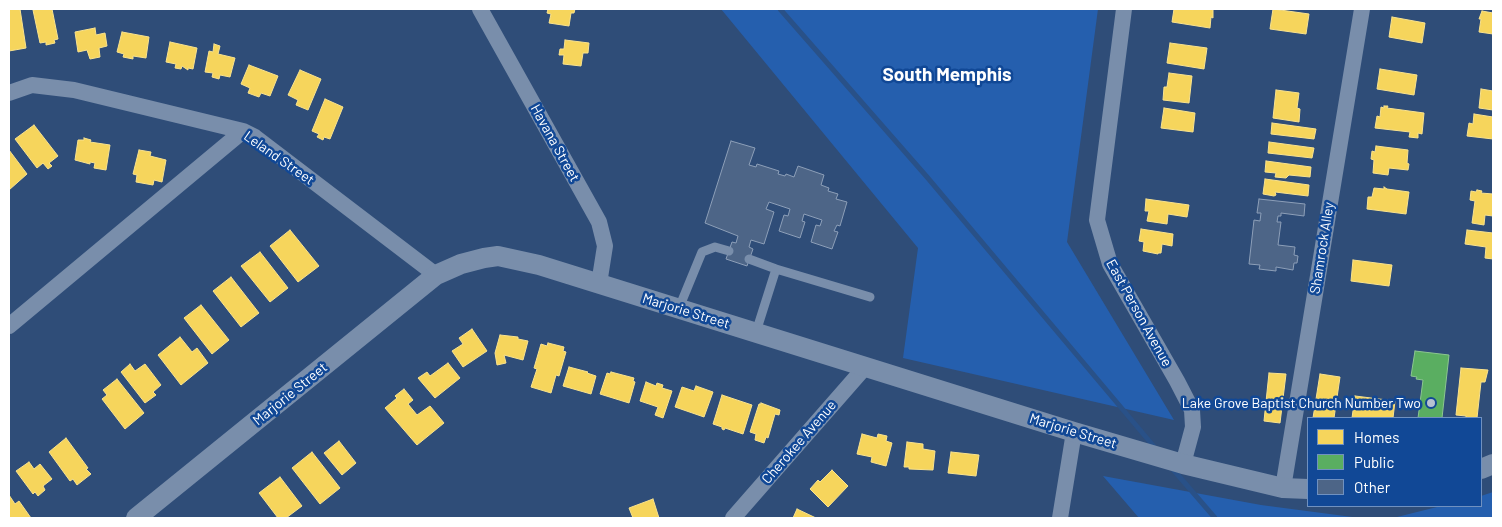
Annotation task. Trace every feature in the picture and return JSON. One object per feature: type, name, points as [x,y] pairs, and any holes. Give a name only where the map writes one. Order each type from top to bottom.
[{"type":"street","name":"Havana Street","points":[[480,9],[599,222],[605,246],[599,284]]},
{"type":"street","name":"East Person Avenue","points":[[1124,9],[1096,220],[1110,264],[1192,410],[1193,427],[1183,464]]},
{"type":"street","name":"Shamrock Alley","points":[[1283,488],[1362,9]]},
{"type":"street","name":"Leland Street","points":[[9,93],[32,85],[74,90],[243,131],[255,137],[436,275]]},
{"type":"street","points":[[9,326],[243,131]]},
{"type":"street","name":"Marjorie Street","points":[[136,518],[436,275],[460,264],[498,256],[539,265],[1074,432],[1183,464],[1283,488],[1307,490]]},
{"type":"street","name":"Cherokee Avenue","points":[[733,518],[866,366]]},
{"type":"street","points":[[1060,518],[1074,432]]},
{"type":"lane","points":[[679,309],[702,252],[715,247],[729,251]]},
{"type":"lane","points":[[749,259],[870,297]]},
{"type":"lane","points":[[756,332],[776,269]]},
{"type":"shaded area","points":[[721,9],[1098,9],[1067,242],[1174,420],[903,358],[918,248]]},
{"type":"shaded area","points":[[1103,476],[1261,505],[1360,518],[1139,518]]},
{"type":"shaded area","points":[[1493,492],[1493,518],[1393,518],[1437,507],[1482,507],[1482,496]]},
{"type":"building: Homes","points":[[9,9],[20,9],[26,48],[9,51]]},
{"type":"building: Homes","points":[[52,9],[58,39],[54,40],[55,43],[46,45],[46,42],[40,43],[33,10]]},
{"type":"building: Homes","points":[[548,9],[575,9],[574,13],[571,13],[569,26],[549,23],[551,14],[547,13]]},
{"type":"building: Homes","points":[[1174,9],[1213,9],[1210,28],[1172,22]]},
{"type":"building: Homes","points":[[1273,9],[1309,14],[1306,34],[1270,29]]},
{"type":"building: Homes","points":[[1482,11],[1493,13],[1493,34],[1479,32],[1481,19],[1479,19]]},
{"type":"building: Homes","points":[[1392,17],[1425,23],[1422,43],[1389,37]]},
{"type":"building: Homes","points":[[95,28],[96,35],[105,33],[107,46],[99,48],[100,57],[90,59],[87,50],[78,52],[75,32]]},
{"type":"building: Homes","points":[[122,32],[149,37],[146,58],[133,56],[133,59],[123,57],[124,54],[117,52]]},
{"type":"building: Homes","points":[[565,40],[589,43],[588,53],[583,53],[581,66],[563,64],[564,55],[559,55],[560,49],[564,49]]},
{"type":"building: Homes","points":[[170,42],[197,48],[193,69],[188,68],[188,70],[182,66],[181,69],[175,68],[176,64],[166,62]]},
{"type":"building: Homes","points":[[1170,43],[1207,48],[1204,69],[1167,63]]},
{"type":"building: Homes","points":[[214,44],[220,46],[218,54],[235,58],[230,77],[220,75],[219,79],[212,77],[213,73],[205,72],[209,51],[213,52]]},
{"type":"building: Homes","points":[[249,65],[278,76],[270,96],[261,93],[259,97],[248,93],[250,88],[241,84]]},
{"type":"building: Homes","points":[[1380,69],[1417,75],[1414,95],[1377,89]]},
{"type":"building: Homes","points":[[300,70],[321,79],[308,110],[296,105],[298,100],[288,95]]},
{"type":"building: Homes","points":[[1169,73],[1192,76],[1189,103],[1163,100],[1164,87],[1167,87]]},
{"type":"building: Homes","points":[[1481,89],[1493,91],[1493,110],[1479,108]]},
{"type":"building: Homes","points":[[1276,90],[1299,93],[1297,108],[1300,109],[1299,122],[1273,118]]},
{"type":"building: Homes","points":[[325,99],[343,107],[330,139],[324,137],[323,140],[317,137],[319,134],[312,131]]},
{"type":"building: Homes","points":[[1384,106],[1424,113],[1422,134],[1418,133],[1418,138],[1409,137],[1410,132],[1375,128],[1377,116],[1380,117],[1381,107],[1384,108]]},
{"type":"building: Homes","points":[[1164,108],[1195,113],[1193,132],[1161,128]]},
{"type":"building: Homes","points":[[1474,114],[1493,117],[1493,139],[1467,136],[1469,123],[1473,124]]},
{"type":"building: Homes","points":[[1272,123],[1316,129],[1314,139],[1271,134]]},
{"type":"building: Homes","points":[[34,125],[58,156],[49,163],[52,166],[48,169],[43,163],[37,168],[15,139]]},
{"type":"building: Homes","points":[[84,138],[91,140],[90,142],[110,145],[106,170],[94,168],[95,163],[90,162],[90,164],[75,160],[78,140],[84,140]]},
{"type":"building: Homes","points":[[1269,142],[1314,148],[1312,158],[1268,153]]},
{"type":"building: Homes","points":[[1376,146],[1408,150],[1408,170],[1389,168],[1388,175],[1373,173],[1374,160],[1371,159],[1372,151],[1375,152]]},
{"type":"building: Homes","points":[[9,150],[27,174],[9,190]]},
{"type":"building: Homes","points":[[139,150],[151,152],[150,156],[166,160],[162,182],[154,180],[153,185],[136,182],[137,175],[133,174]]},
{"type":"building: Homes","points":[[1266,161],[1311,167],[1310,177],[1289,175],[1286,178],[1275,177],[1276,173],[1265,172]]},
{"type":"building: Homes","points":[[1265,179],[1309,185],[1308,196],[1275,192],[1276,195],[1274,196],[1263,194]]},
{"type":"building: Homes","points":[[1384,187],[1409,192],[1406,214],[1367,209],[1368,197],[1372,197],[1374,188],[1384,189]]},
{"type":"building: Homes","points":[[1477,190],[1482,191],[1481,193],[1493,194],[1493,216],[1485,215],[1484,225],[1472,223],[1475,201],[1470,200],[1471,191],[1476,192]]},
{"type":"building: Homes","points":[[1146,199],[1189,205],[1187,217],[1168,214],[1167,224],[1147,221],[1149,211],[1145,211]]},
{"type":"building: Homes","points":[[1141,229],[1173,234],[1172,246],[1162,244],[1161,253],[1158,254],[1143,251],[1144,242],[1139,241]]},
{"type":"building: Homes","points":[[290,230],[319,266],[298,282],[270,246]]},
{"type":"building: Homes","points":[[1467,230],[1493,233],[1493,259],[1485,258],[1486,247],[1465,244]]},
{"type":"building: Homes","points":[[260,252],[288,288],[270,302],[241,266]]},
{"type":"building: Homes","points":[[1353,260],[1392,265],[1389,286],[1351,281]]},
{"type":"building: Homes","points":[[231,277],[259,313],[241,327],[213,291]]},
{"type":"building: Homes","points":[[201,305],[229,340],[212,354],[184,318]]},
{"type":"building: Homes","points":[[472,329],[487,351],[463,367],[452,351],[463,344],[459,338]]},
{"type":"building: Homes","points":[[500,335],[518,337],[518,339],[528,341],[523,360],[504,355],[506,363],[497,365],[495,353]]},
{"type":"building: Homes","points":[[180,337],[192,352],[197,348],[208,363],[181,385],[158,355]]},
{"type":"building: Homes","points":[[548,343],[564,347],[563,351],[566,352],[559,376],[556,375],[551,393],[531,387],[537,369],[534,368],[541,344],[547,346]]},
{"type":"building: Homes","points":[[448,363],[460,378],[435,398],[418,378],[427,372],[430,376]]},
{"type":"building: Homes","points":[[130,364],[135,371],[145,364],[161,385],[153,392],[156,395],[145,403],[121,372]]},
{"type":"building: Homes","points":[[569,367],[596,376],[591,394],[563,386]]},
{"type":"building: Homes","points":[[1461,368],[1488,370],[1485,382],[1481,382],[1477,417],[1456,415]]},
{"type":"building: Homes","points":[[611,372],[634,378],[633,381],[635,382],[629,403],[600,394],[607,373],[610,374]]},
{"type":"building: Homes","points":[[1269,373],[1286,374],[1280,423],[1264,421]]},
{"type":"building: Homes","points":[[1320,374],[1340,377],[1334,417],[1313,417]]},
{"type":"building: Homes","points":[[117,379],[144,413],[125,429],[102,399],[107,395],[103,390]]},
{"type":"building: Homes","points":[[646,382],[656,386],[657,383],[663,385],[662,388],[672,391],[663,418],[655,415],[658,407],[640,401]]},
{"type":"building: Homes","points":[[696,386],[713,392],[704,417],[675,407],[682,387],[694,391]]},
{"type":"building: Homes","points":[[404,389],[413,400],[408,404],[417,415],[430,406],[444,423],[417,445],[385,408]]},
{"type":"building: Homes","points":[[722,395],[752,405],[743,434],[725,428],[724,430],[722,427],[713,424]]},
{"type":"building: Homes","points":[[1355,396],[1395,401],[1393,417],[1352,417]]},
{"type":"building: Homes","points":[[761,403],[780,410],[779,415],[775,414],[768,438],[766,437],[764,443],[755,440],[756,434],[750,432],[759,404]]},
{"type":"building: Homes","points":[[862,434],[877,438],[878,434],[887,436],[886,441],[892,443],[886,466],[871,462],[872,457],[857,454]]},
{"type":"building: Homes","points":[[66,438],[91,474],[77,485],[73,479],[70,481],[49,452]]},
{"type":"building: Homes","points":[[339,441],[356,463],[342,475],[324,453]]},
{"type":"building: Homes","points":[[907,442],[923,444],[923,449],[935,451],[933,470],[904,467]]},
{"type":"building: Homes","points":[[312,452],[340,488],[320,504],[292,468]]},
{"type":"building: Homes","points":[[951,452],[979,455],[976,476],[948,473]]},
{"type":"building: Homes","points":[[29,462],[34,469],[40,464],[52,479],[43,486],[45,490],[38,496],[35,492],[33,494],[16,471]]},
{"type":"building: Homes","points":[[832,470],[848,486],[828,507],[810,489],[818,480],[820,482]]},
{"type":"building: Homes","points":[[280,477],[302,506],[286,518],[278,518],[259,493]]},
{"type":"building: Homes","points":[[9,495],[15,504],[19,501],[31,518],[9,518]]},
{"type":"building: Homes","points":[[653,499],[659,518],[633,518],[629,508]]},
{"type":"building: Homes","points":[[797,509],[816,518],[793,518]]},
{"type":"building: Public","points":[[1415,351],[1449,355],[1442,417],[1418,417],[1423,380],[1411,376]]},
{"type":"building: Other","points":[[731,141],[755,148],[749,165],[756,167],[757,164],[779,171],[778,174],[785,176],[786,174],[794,177],[798,166],[824,175],[821,185],[829,188],[828,191],[838,194],[836,199],[847,202],[840,226],[837,225],[834,231],[838,232],[832,249],[811,242],[816,225],[820,226],[822,220],[804,214],[802,221],[805,222],[800,238],[779,231],[784,215],[788,216],[790,209],[769,202],[766,209],[774,212],[764,244],[751,240],[749,247],[753,249],[747,266],[726,259],[732,242],[736,243],[738,236],[705,223]]},
{"type":"building: Other","points":[[1259,199],[1305,204],[1304,216],[1281,213],[1281,216],[1278,216],[1277,222],[1281,222],[1278,245],[1295,247],[1294,255],[1298,256],[1293,270],[1276,267],[1276,271],[1259,269],[1260,265],[1249,264],[1254,220],[1260,221],[1261,213],[1257,213]]},
{"type":"waterway","points":[[780,9],[927,177],[1156,449]]},
{"type":"waterway","points":[[1171,467],[1215,518]]},
{"type":"place","name":"Lake Grove Baptist Church Number Two","points":[[1431,403]]},
{"type":"district","name":"South Memphis","points":[[947,75]]}]
